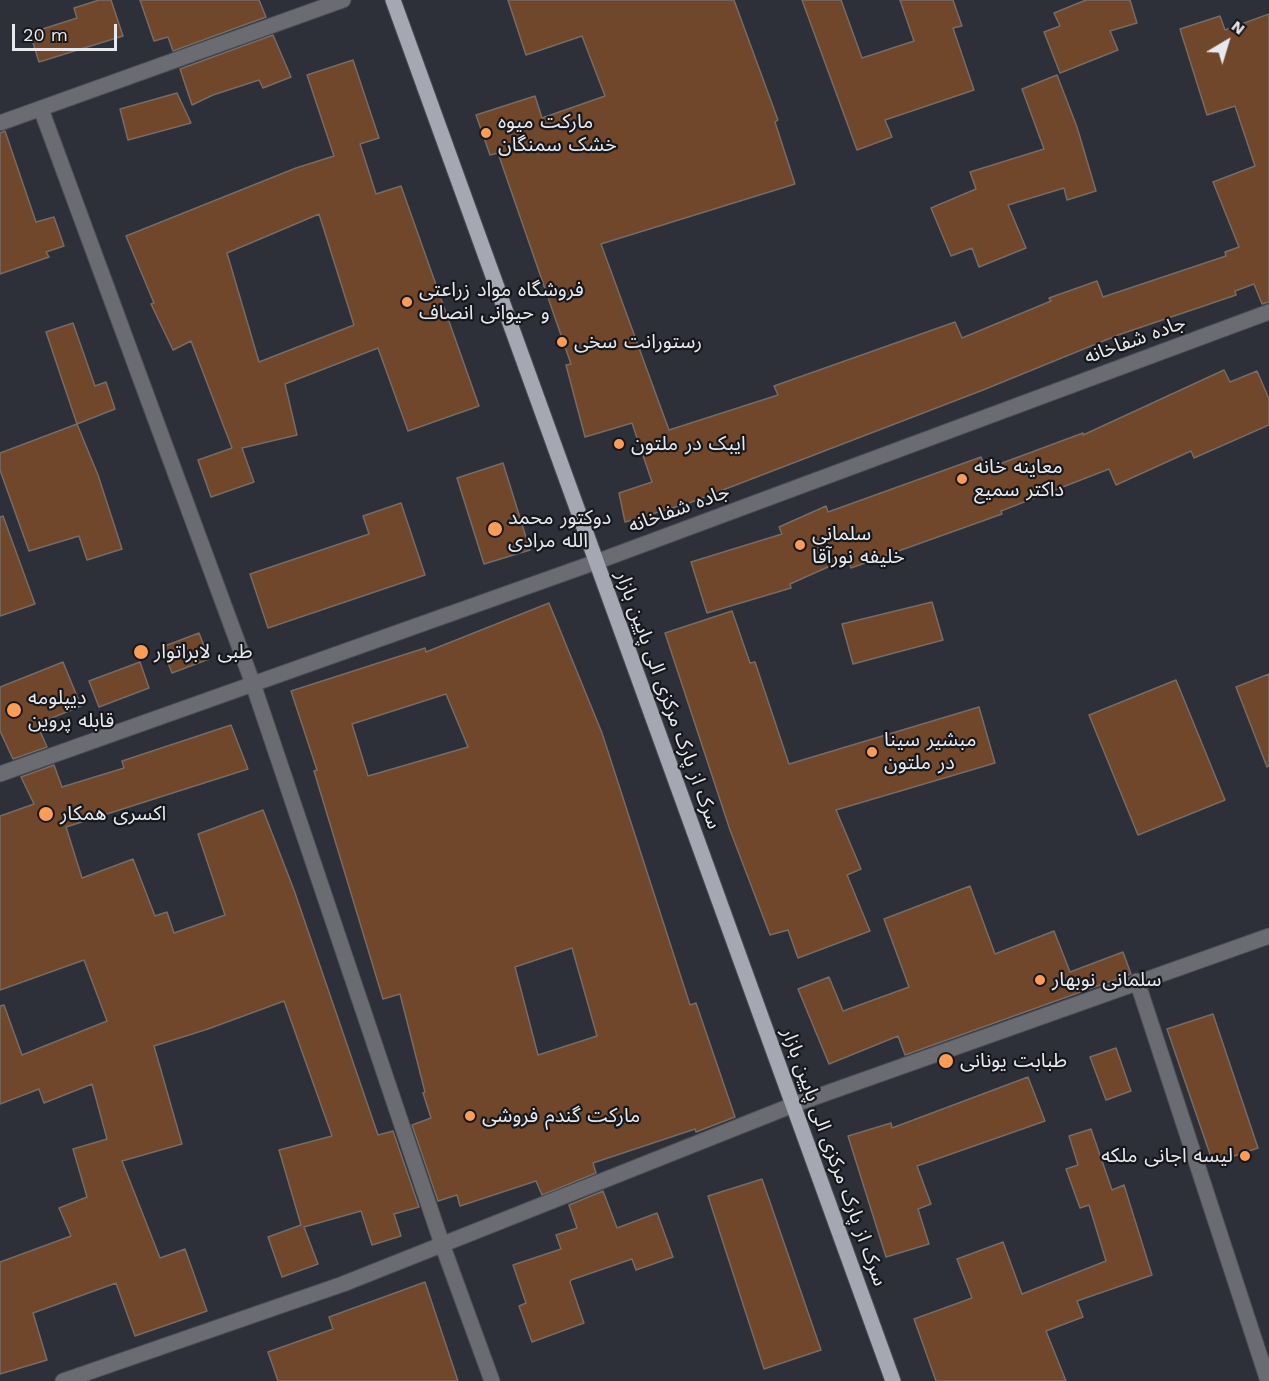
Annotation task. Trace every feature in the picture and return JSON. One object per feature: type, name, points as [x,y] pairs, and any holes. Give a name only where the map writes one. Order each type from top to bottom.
[{"type":"main road","name":"سرک از پارک مرکزی الی پایین بازار","points":[[393,0],[893,1381]]},
{"type":"street","points":[[0,123],[343,0]]},
{"type":"street","points":[[41,109],[253,684],[442,1244],[492,1381]]},
{"type":"street","name":"جاده شفاخانه","points":[[0,774],[596,562],[1269,312]]},
{"type":"street","points":[[63,1381],[343,1284],[793,1104],[1269,936]]},
{"type":"street","points":[[1137,981],[1268,1381]]},
{"type":"building","points":[[99,0],[111,0],[123,36],[39,62],[30,33],[77,18],[74,8]]},
{"type":"building","points":[[140,0],[259,0],[266,17],[173,51],[168,37],[154,41]]},
{"type":"building","points":[[508,0],[734,0],[778,120],[775,122],[795,184],[601,244],[669,430],[778,395],[774,386],[955,322],[962,338],[1051,301],[1049,298],[1097,281],[1103,297],[1226,256],[1225,252],[1239,247],[1213,182],[1255,166],[1235,106],[1207,115],[1180,29],[1220,16],[1225,30],[1269,14],[1269,302],[1262,304],[1254,284],[1235,291],[1236,295],[1118,335],[983,390],[689,503],[625,522],[619,493],[652,482],[632,423],[585,437],[566,365],[571,364],[498,153],[490,155],[476,115],[535,96],[542,118],[605,96],[582,36],[526,55]]},
{"type":"building","points":[[802,0],[841,0],[862,58],[914,41],[900,0],[953,0],[962,26],[953,28],[974,90],[885,120],[892,137],[857,150]]},
{"type":"building","points":[[1086,0],[1130,0],[1137,23],[1110,31],[1118,50],[1060,73],[1044,32],[1060,26],[1054,13]]},
{"type":"building","points":[[273,35],[291,77],[263,88],[259,80],[213,95],[192,105],[180,69]]},
{"type":"building","points":[[353,60],[379,138],[360,144],[376,194],[401,186],[479,406],[408,431],[378,348],[285,384],[297,435],[242,448],[254,482],[211,497],[198,460],[232,448],[191,341],[173,350],[151,304],[154,303],[126,236],[296,168],[334,156],[307,75]],"holes":[[[319,214],[354,325],[259,362],[227,253]]]},
{"type":"building","points":[[1057,75],[1077,127],[1096,191],[1067,200],[1064,188],[1008,205],[1026,248],[979,267],[972,248],[951,256],[931,208],[976,189],[970,172],[1044,149],[1022,89]]},
{"type":"building","points":[[177,93],[191,123],[128,140],[120,109]]},
{"type":"building","points":[[5,131],[36,222],[54,217],[64,246],[46,252],[49,257],[0,274],[0,133]]},
{"type":"building","points":[[73,323],[95,386],[106,382],[115,409],[77,424],[46,332]]},
{"type":"building","points":[[1224,370],[1230,382],[1257,371],[1269,399],[1269,425],[1194,458],[1191,451],[1116,485],[1109,469],[1001,511],[1002,514],[851,568],[848,558],[790,584],[791,588],[707,613],[691,562],[782,534],[779,527],[826,506],[828,512],[981,457],[986,469],[1083,433],[1083,435]]},
{"type":"building","points":[[77,424],[98,475],[122,549],[87,560],[79,536],[29,551],[0,470],[0,453]]},
{"type":"building","points":[[503,463],[530,550],[484,564],[457,478]]},
{"type":"building","points":[[401,503],[425,575],[268,628],[250,574],[369,534],[363,516]]},
{"type":"building","points":[[3,516],[35,604],[0,616],[0,517]]},
{"type":"building","points":[[932,602],[943,640],[853,664],[842,624]]},
{"type":"building","points":[[549,603],[602,733],[690,1005],[696,1003],[735,1117],[696,1132],[695,1129],[593,1163],[596,1173],[542,1195],[536,1181],[460,1206],[457,1195],[438,1201],[412,1125],[431,1118],[400,994],[383,999],[314,771],[317,770],[291,691],[425,648],[426,652]],"holes":[[[446,694],[468,747],[368,776],[352,724]],[[572,948],[597,1036],[538,1055],[515,967]]]},
{"type":"building","points":[[732,611],[750,663],[755,662],[789,764],[979,707],[995,763],[836,810],[861,869],[847,875],[870,931],[798,958],[788,930],[770,935],[730,830],[665,633]]},
{"type":"building","points":[[199,633],[209,659],[172,673],[162,647]]},
{"type":"building","points":[[63,662],[81,706],[37,724],[47,747],[13,759],[0,731],[0,687]]},
{"type":"building","points":[[140,662],[149,688],[99,707],[89,681]]},
{"type":"building","points":[[1269,674],[1269,766],[1267,767],[1236,687]]},
{"type":"building","points":[[1176,680],[1225,800],[1138,835],[1089,715]]},
{"type":"building","points":[[231,725],[248,769],[66,827],[82,878],[133,859],[155,916],[167,912],[174,933],[225,915],[198,834],[263,810],[294,890],[378,1135],[393,1131],[419,1207],[394,1214],[401,1236],[372,1245],[361,1211],[304,1227],[318,1264],[282,1277],[268,1237],[301,1225],[279,1150],[332,1136],[284,1001],[154,1046],[182,1144],[122,1161],[160,1258],[185,1249],[207,1311],[135,1336],[116,1283],[33,1313],[47,1360],[0,1374],[0,1262],[71,1236],[59,1208],[87,1197],[73,1149],[107,1139],[92,1084],[44,1103],[39,1089],[0,1104],[0,1006],[4,1005],[22,1055],[107,1021],[84,960],[0,990],[0,816],[34,804],[21,777],[54,765],[62,787],[124,768],[122,761]]},
{"type":"building","points":[[970,886],[995,954],[1054,931],[1070,972],[1123,952],[1131,974],[905,1055],[898,1036],[829,1064],[798,989],[829,977],[843,1011],[909,987],[884,919]]},
{"type":"building","points":[[1213,1014],[1258,1148],[1213,1163],[1167,1029]]},
{"type":"building","points":[[1116,1048],[1131,1091],[1106,1100],[1090,1057]]},
{"type":"building","points":[[1028,1077],[1045,1121],[917,1166],[931,1204],[918,1209],[929,1244],[886,1257],[848,1136],[891,1123],[892,1128]]},
{"type":"building","points":[[1091,1129],[1112,1190],[1124,1185],[1152,1275],[1077,1301],[1083,1317],[1046,1331],[1066,1381],[936,1381],[914,1319],[972,1298],[957,1259],[1003,1242],[1022,1294],[1106,1261],[1089,1205],[1080,1208],[1066,1169],[1078,1165],[1069,1136]]},
{"type":"building","points":[[762,1179],[821,1350],[764,1369],[708,1196]]},
{"type":"building","points":[[603,1191],[617,1228],[657,1213],[673,1257],[636,1270],[632,1259],[571,1280],[584,1323],[532,1342],[519,1306],[526,1303],[513,1265],[561,1249],[556,1235],[577,1228],[569,1205]]},
{"type":"building","points":[[425,1282],[458,1381],[278,1381],[268,1352],[333,1329],[329,1317]]},
{"type":"place","name":"مارکت میوه خشک سمنگان","points":[[486,133]]},
{"type":"place","name":"فروشگاه مواد زراعتی و حیوانی انصاف","points":[[407,302]]},
{"type":"place","name":"رستورانت سخی","points":[[562,342]]},
{"type":"place","name":"ایبک در ملتون","points":[[619,444]]},
{"type":"place","name":"معاینه خانه داکتر سمیع","points":[[962,479]]},
{"type":"place","name":"دوکتور محمد الله مرادی","points":[[495,529]]},
{"type":"place","name":"سلمانی خلیفه نورآقا","points":[[800,545]]},
{"type":"place","name":"طبی لابراتوار","points":[[141,652]]},
{"type":"place","name":"دیپلومه قابله پروین","points":[[14,710]]},
{"type":"place","name":"مبشیر سینا در ملتون","points":[[872,752]]},
{"type":"place","name":"اکسری همکار","points":[[46,814]]},
{"type":"place","name":"سلمانی نوبهار","points":[[1040,980]]},
{"type":"place","name":"طبابت یونانی","points":[[946,1061]]},
{"type":"place","name":"مارکت گندم فروشی","points":[[470,1116]]},
{"type":"place","name":"لیسه اجانی ملکه","points":[[1245,1156]]}]
